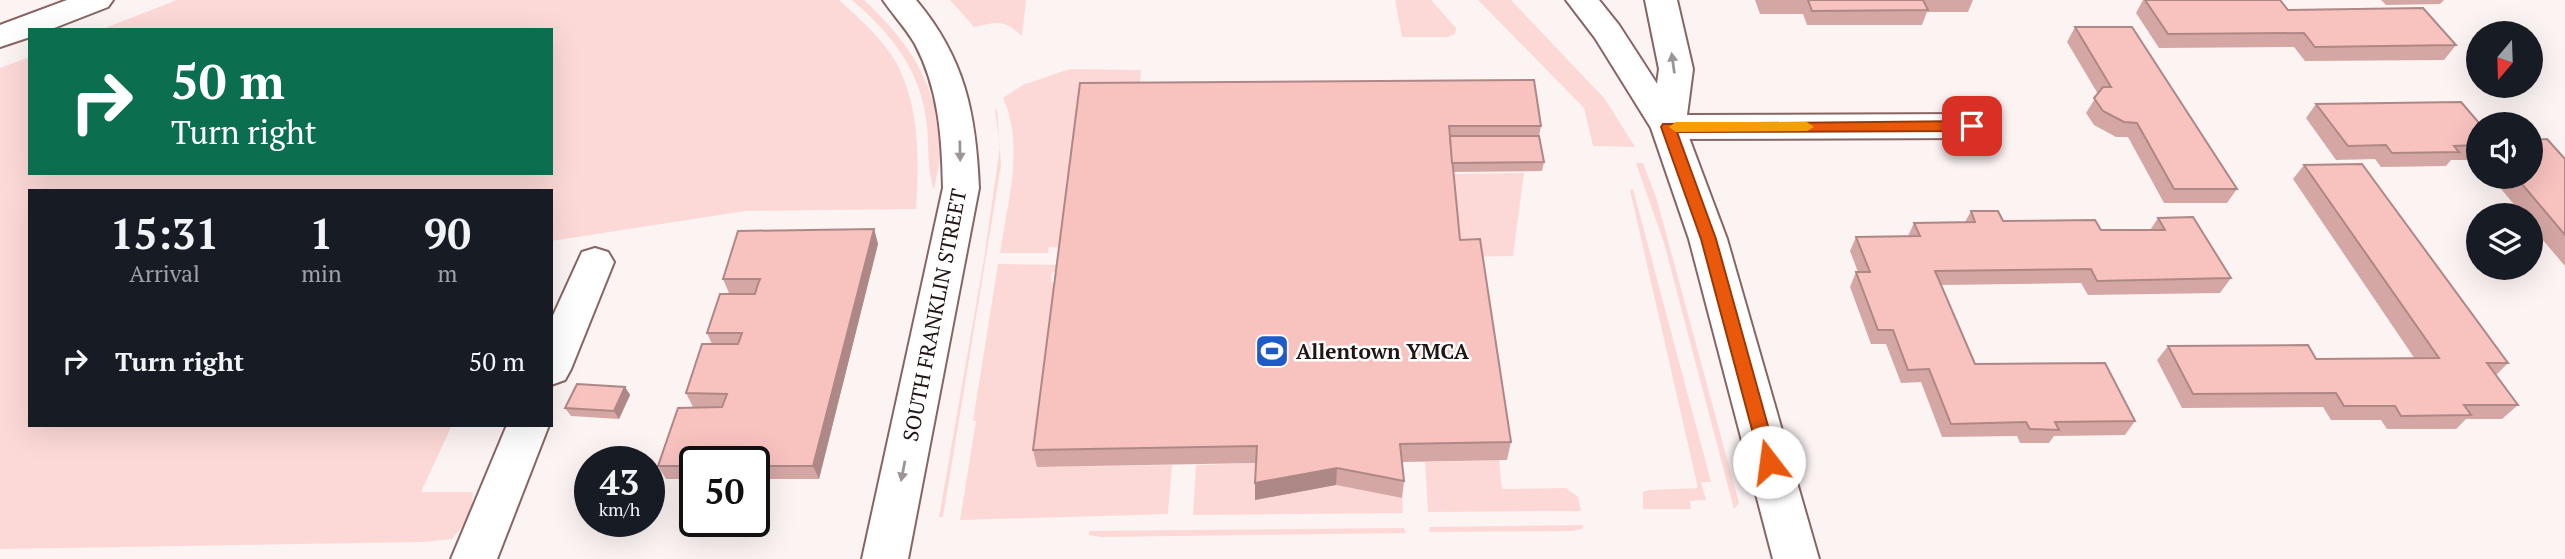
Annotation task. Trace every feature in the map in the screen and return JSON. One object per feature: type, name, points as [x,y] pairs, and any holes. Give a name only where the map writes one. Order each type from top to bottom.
[{"type":"main road","points":[[0,37],[97,0]]},
{"type":"main road","name":"SOUTH FRANKLIN STREET","points":[[885,559],[961,188],[960,133],[950,84],[930,40],[899,0]]},
{"type":"main road","points":[[1562,0],[1607,32]]},
{"type":"main road","points":[[1581,0],[1607,32],[1668,127],[1708,239],[1796,559]]},
{"type":"main road","points":[[1661,0],[1676,69],[1668,127]]},
{"type":"main road","points":[[1668,127],[1972,126]]},
{"type":"main road","points":[[553,364],[595,262]]},
{"type":"main road","points":[[474,559],[527,427]]},
{"type":"shaded area","points":[[177,0],[839,0],[885,46],[905,81],[916,135],[916,209],[745,211],[553,241],[553,189],[28,189],[28,427],[451,427],[421,492],[473,492],[471,516],[452,539],[423,542],[0,549],[0,68],[28,58],[28,175],[553,175],[553,28],[105,28]]},
{"type":"shaded area","points":[[852,0],[864,0],[880,16],[908,50],[928,86],[938,128],[940,152],[934,190],[929,166],[924,106],[912,71],[880,26]]},
{"type":"shaded area","points":[[950,0],[1026,0],[1022,36],[1000,23],[974,27]]},
{"type":"shaded area","points":[[1395,0],[1431,0],[1456,28],[1455,34],[1448,37],[1402,37]]},
{"type":"shaded area","points":[[1478,0],[1511,0],[1605,99],[1635,147],[1593,146],[1584,108]]},
{"type":"shaded area","points":[[1070,69],[1141,70],[1139,101],[1065,248],[1049,247],[1048,253],[1000,253],[1014,155],[1013,135],[1003,98],[1023,85]]},
{"type":"shaded area","points":[[997,109],[999,140],[995,111]]},
{"type":"shaded area","points":[[1000,148],[1001,166],[943,517],[939,517],[984,259]]},
{"type":"shaded area","points":[[1636,163],[1643,163],[1657,200],[1739,503],[1734,509],[1664,243]]},
{"type":"shaded area","points":[[1524,173],[1513,256],[1460,257],[1454,174]]},
{"type":"shaded area","points":[[1633,189],[1711,482],[1701,482],[1706,500],[1690,501],[1691,509],[1643,509],[1643,492],[1698,488],[1630,190]]},
{"type":"shaded area","points":[[998,264],[1062,265],[1062,271],[1052,272],[1051,282],[1061,283],[1037,467],[1172,465],[1168,514],[960,520]]},
{"type":"shaded area","points":[[1499,460],[1502,489],[1566,488],[1578,497],[1581,511],[1428,512],[1425,462]]},
{"type":"shaded area","points":[[1257,463],[1255,500],[1336,485],[1402,498],[1403,513],[1193,515],[1196,465]]},
{"type":"shaded area","points":[[1583,525],[1582,529],[1572,531],[1429,532],[1430,527]]},
{"type":"shaded area","points":[[1404,528],[1406,533],[1089,535],[1089,531]]},
{"type":"building","points":[[1808,0],[1923,0],[1928,10],[1812,11]]},
{"type":"building","points":[[2145,0],[2280,0],[2288,10],[2423,8],[2456,45],[2315,47],[2304,33],[2168,34]]},
{"type":"building","points":[[2075,27],[2132,27],[2237,189],[2174,189],[2137,123],[2124,122],[2103,111],[2094,98],[2103,87],[2111,87]]},
{"type":"building","name":"Allentown YMCA","points":[[1534,80],[1541,126],[1449,126],[1460,240],[1480,239],[1511,442],[1400,444],[1404,481],[1337,468],[1255,483],[1257,446],[1033,450],[1080,83]]},
{"type":"building","points":[[2461,102],[2470,112],[2466,112],[2466,146],[2454,146],[2459,152],[2392,153],[2386,145],[2348,146],[2316,104]]},
{"type":"building","points":[[1450,136],[1539,136],[1544,162],[1452,163]]},
{"type":"building","points":[[2543,139],[2547,139],[2565,159],[2565,235],[2543,209],[2543,203],[2538,203],[2526,189],[2543,189]]},
{"type":"building","points":[[2362,164],[2508,363],[2487,363],[2518,405],[2464,405],[2471,415],[2401,416],[2395,406],[2344,406],[2336,393],[2193,394],[2168,346],[2308,345],[2316,359],[2439,358],[2304,165]]},
{"type":"building","points":[[1971,211],[1998,211],[2003,221],[2095,220],[2101,230],[2165,230],[2158,218],[2193,217],[2231,278],[2097,281],[2091,269],[1935,271],[1975,364],[2105,363],[2135,421],[2055,422],[2059,430],[2030,429],[2026,422],[1951,424],[1929,369],[1908,370],[1893,330],[1878,330],[1856,272],[1870,272],[1856,237],[1920,236],[1914,223],[1975,222]]},
{"type":"building","points":[[874,229],[813,466],[770,466],[770,446],[679,446],[679,466],[665,466],[665,446],[678,408],[722,407],[727,394],[686,393],[702,344],[738,344],[742,333],[707,333],[720,294],[755,294],[760,279],[723,279],[738,231]]},
{"type":"building","points":[[577,384],[625,387],[614,411],[565,408]]},
{"type":"slow traffic","points":[[1676,127],[1807,127]]},
{"type":"place","name":"Allentown YMCA","points":[[1272,351]]},
{"type":"route","points":[[1769,462],[1708,239],[1668,127],[1972,126]]}]
